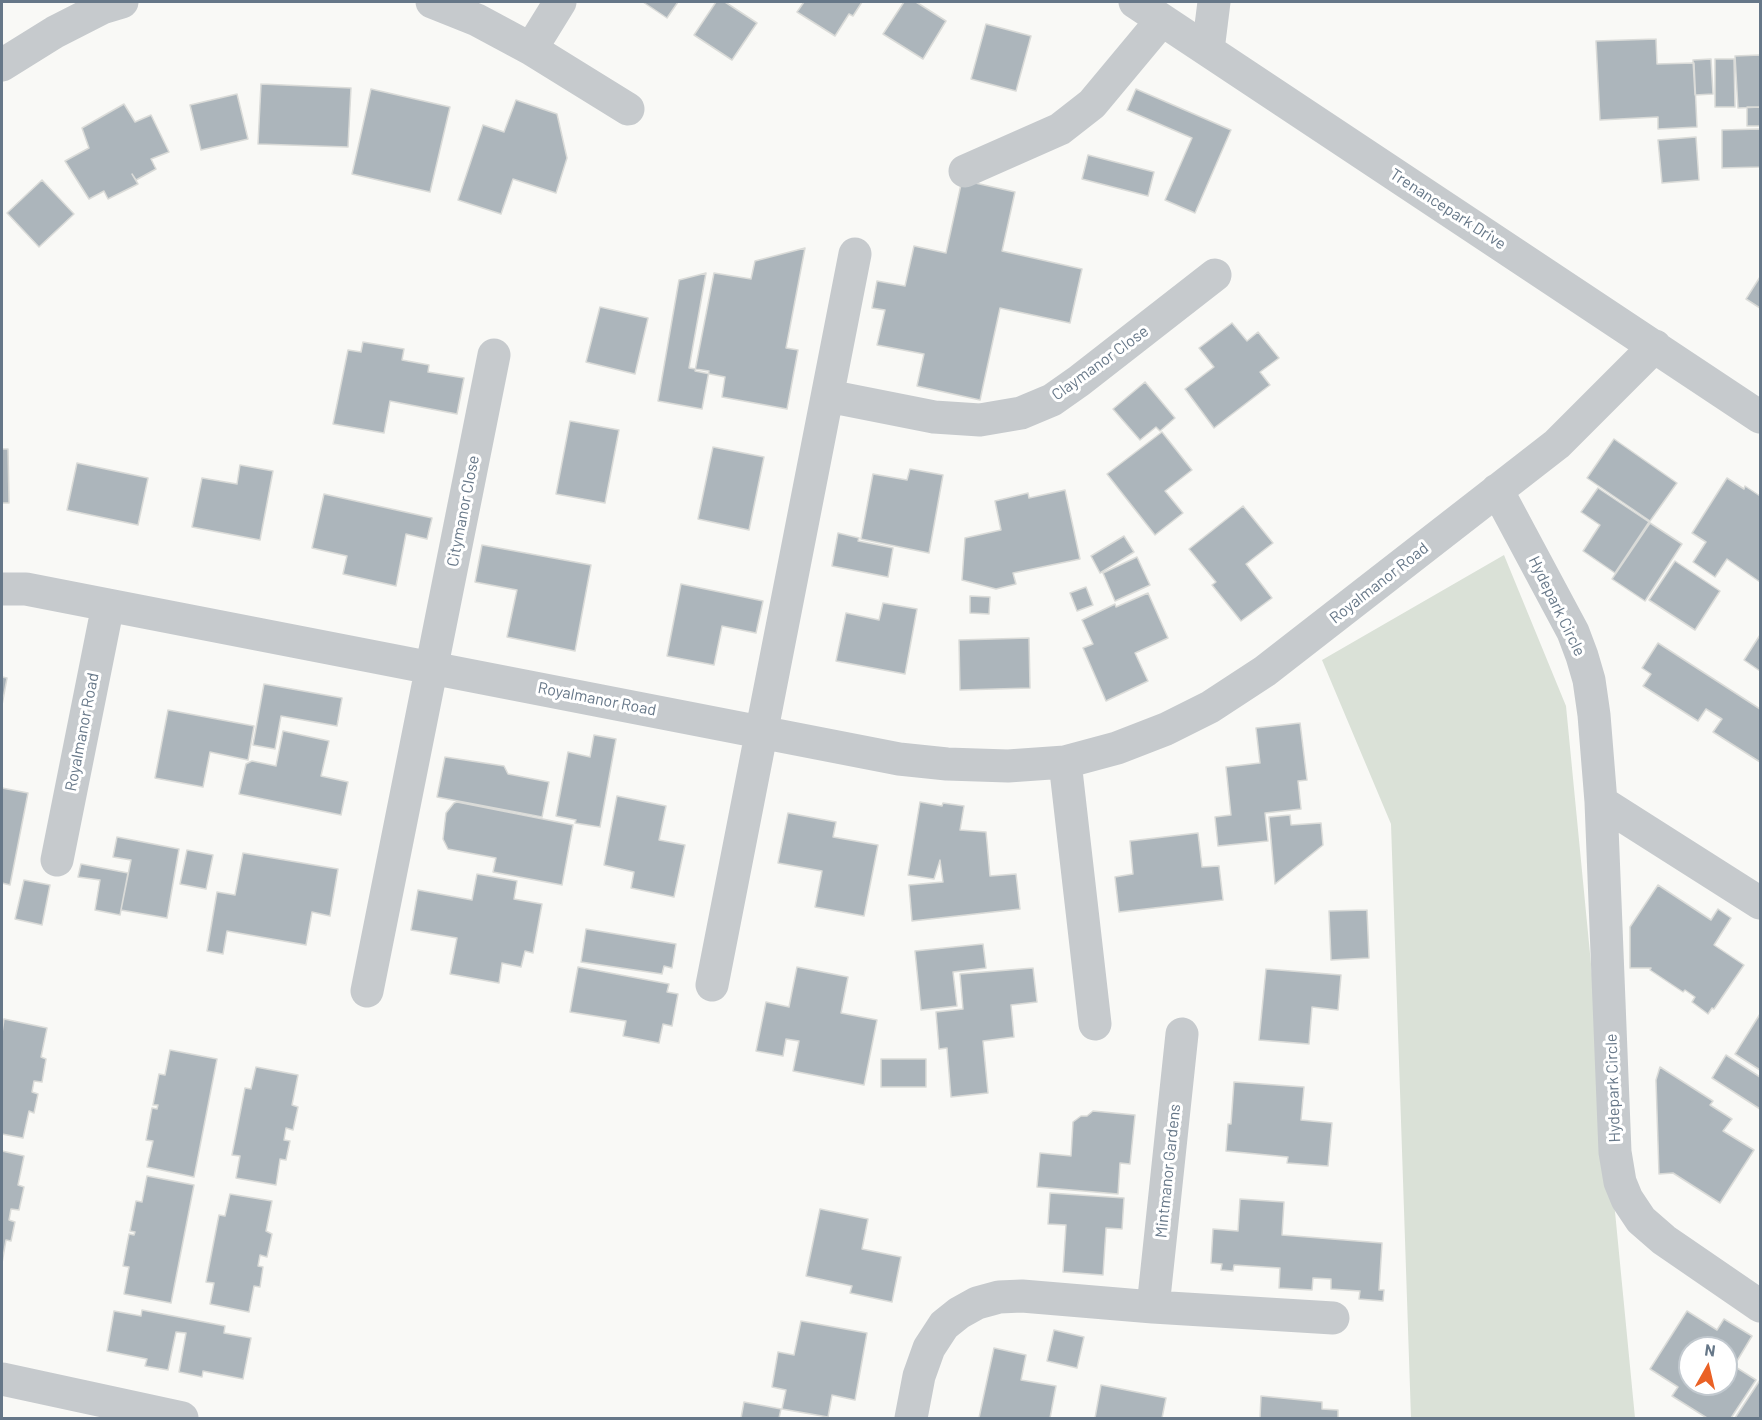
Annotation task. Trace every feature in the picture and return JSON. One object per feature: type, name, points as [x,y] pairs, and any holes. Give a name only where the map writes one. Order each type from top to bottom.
[{"type":"street","points":[[2,65],[55,32],[102,8],[122,2]]},
{"type":"street","points":[[432,2],[477,20],[531,49],[628,109]]},
{"type":"street","points":[[531,49],[560,2]]},
{"type":"street","name":"Trenancepark Drive","points":[[1135,2],[1761,417]]},
{"type":"street","points":[[1208,51],[1214,2]]},
{"type":"street","points":[[965,171],[1060,129],[1092,104],[1162,20]]},
{"type":"street","points":[[712,985],[855,254]]},
{"type":"street","name":"Claymanor Close","points":[[828,396],[934,417],[980,420],[1021,413],[1052,400],[1079,381],[1215,275]]},
{"type":"street","name":"Royalmanor Road","points":[[2,589],[26,589],[898,759],[947,764],[1008,766],[1065,762],[1117,748],[1166,729],[1210,707],[1293,650],[1557,444],[1655,346]]},
{"type":"street","name":"Citymanor Close","points":[[432,667],[494,355]]},
{"type":"street","name":"Hydepark Circle","points":[[1497,490],[1572,632],[1582,656],[1594,715],[1601,802],[1615,1152],[1620,1182],[1627,1199],[1641,1220],[1664,1240],[1761,1306]]},
{"type":"street","name":"Royalmanor Road","points":[[57,860],[108,605]]},
{"type":"street","points":[[367,991],[432,667]]},
{"type":"street","points":[[1065,762],[1095,1024]]},
{"type":"street","points":[[1601,802],[1761,903]]},
{"type":"street","name":"Mintmanor Gardens","points":[[1154,1307],[1182,1034]]},
{"type":"street","points":[[911,1419],[919,1376],[929,1348],[944,1325],[959,1312],[977,1303],[999,1297],[1022,1296],[1333,1318]]},
{"type":"street","points":[[2,1379],[182,1419]]},
{"type":"shaded area","points":[[1504,555],[1566,706],[1635,1418],[1411,1418],[1391,824],[1322,660]]},
{"type":"building","points":[[643,2],[678,2],[667,18]]},
{"type":"building","points":[[716,2],[725,2],[757,23],[732,60],[694,35]]},
{"type":"building","points":[[804,2],[862,2],[853,16],[849,14],[835,36],[797,12]]},
{"type":"building","points":[[904,2],[916,2],[946,21],[923,59],[883,34]]},
{"type":"building","points":[[986,24],[1031,36],[1016,91],[971,79]]},
{"type":"building","points":[[1656,39],[1657,64],[1694,63],[1697,127],[1658,129],[1658,117],[1600,120],[1596,41]]},
{"type":"building","points":[[1760,55],[1760,107],[1738,108],[1735,56]]},
{"type":"building","points":[[1711,59],[1713,94],[1695,95],[1693,60]]},
{"type":"building","points":[[1715,59],[1734,59],[1735,107],[1715,107]]},
{"type":"building","points":[[261,84],[351,88],[348,147],[258,144]]},
{"type":"building","points":[[371,89],[450,107],[430,192],[352,174]]},
{"type":"building","points":[[1136,89],[1231,130],[1195,213],[1165,200],[1192,138],[1127,110]]},
{"type":"building","points":[[237,94],[248,139],[201,150],[190,105]]},
{"type":"building","points":[[516,100],[557,114],[567,158],[556,193],[513,179],[501,214],[458,200],[483,125],[504,132]]},
{"type":"building","points":[[124,104],[135,122],[151,115],[169,152],[151,159],[156,169],[136,180],[132,174],[138,184],[108,199],[104,191],[89,199],[65,161],[89,148],[82,128]]},
{"type":"building","points":[[1747,107],[1760,107],[1760,126],[1747,126]]},
{"type":"building","points":[[1760,129],[1760,167],[1722,168],[1722,130]]},
{"type":"building","points":[[1696,137],[1699,180],[1662,183],[1658,140]]},
{"type":"building","points":[[1088,155],[1154,172],[1148,196],[1082,179]]},
{"type":"building","points":[[42,180],[74,214],[39,247],[7,213]]},
{"type":"building","points":[[962,180],[1015,192],[1002,251],[1082,269],[1070,323],[1000,308],[980,400],[917,386],[924,354],[877,345],[885,310],[872,308],[877,281],[905,286],[914,246],[946,253]]},
{"type":"building","points":[[805,248],[786,348],[798,350],[787,409],[722,397],[725,377],[695,371],[714,273],[751,279],[755,261]]},
{"type":"building","points":[[706,273],[689,368],[709,371],[702,409],[658,401],[679,280]]},
{"type":"building","points":[[1760,277],[1760,308],[1746,299]]},
{"type":"building","points":[[600,307],[648,318],[635,374],[586,362]]},
{"type":"building","points":[[1232,323],[1247,341],[1258,332],[1279,358],[1260,372],[1270,385],[1214,428],[1185,389],[1214,367],[1199,348]]},
{"type":"building","points":[[363,342],[404,349],[402,360],[429,365],[428,372],[464,378],[457,414],[390,401],[384,433],[333,424],[348,350],[361,352]]},
{"type":"building","points":[[1145,382],[1175,418],[1160,431],[1156,427],[1140,440],[1113,409]]},
{"type":"building","points":[[570,421],[619,430],[605,503],[556,494]]},
{"type":"building","points":[[1162,432],[1192,470],[1165,491],[1183,513],[1155,535],[1107,474]]},
{"type":"building","points":[[1614,439],[1677,483],[1650,521],[1587,478]]},
{"type":"building","points":[[713,447],[764,457],[749,530],[698,519]]},
{"type":"building","points":[[2,449],[8,449],[9,503],[2,503]]},
{"type":"building","points":[[77,463],[148,478],[138,525],[67,510]]},
{"type":"building","points":[[240,465],[273,471],[260,540],[192,527],[202,478],[237,484]]},
{"type":"building","points":[[910,469],[943,475],[929,553],[861,539],[873,474],[907,480]]},
{"type":"building","points":[[1727,478],[1760,496],[1760,582],[1727,559],[1715,577],[1693,562],[1706,542],[1692,533]]},
{"type":"building","points":[[1598,488],[1649,522],[1615,573],[1583,551],[1600,525],[1581,512]]},
{"type":"building","points":[[1065,490],[1080,559],[1013,573],[1016,584],[996,589],[962,580],[965,538],[1001,530],[995,501],[1028,493],[1029,498]]},
{"type":"building","points":[[324,494],[432,518],[427,539],[406,534],[396,586],[343,574],[347,556],[312,548]]},
{"type":"building","points":[[1243,506],[1273,543],[1246,564],[1272,598],[1241,621],[1212,585],[1216,582],[1189,549]]},
{"type":"building","points":[[1650,523],[1682,544],[1645,601],[1612,579]]},
{"type":"building","points":[[838,533],[859,538],[858,541],[893,548],[888,577],[832,566]]},
{"type":"building","points":[[1124,536],[1134,552],[1100,573],[1091,556]]},
{"type":"building","points":[[482,545],[591,565],[575,651],[507,637],[517,590],[475,582]]},
{"type":"building","points":[[1137,557],[1150,585],[1115,601],[1103,573]]},
{"type":"building","points":[[1675,561],[1720,591],[1695,630],[1649,600]]},
{"type":"building","points":[[681,584],[763,601],[756,633],[722,626],[714,665],[667,656]]},
{"type":"building","points":[[1086,587],[1093,605],[1077,611],[1070,593]]},
{"type":"building","points":[[1148,593],[1168,638],[1135,653],[1148,681],[1106,701],[1083,648],[1093,644],[1082,620],[1115,604],[1116,607]]},
{"type":"building","points":[[970,596],[990,597],[989,614],[970,613]]},
{"type":"building","points":[[883,603],[917,609],[905,674],[836,661],[846,613],[879,620]]},
{"type":"building","points":[[1760,635],[1760,671],[1744,660]]},
{"type":"building","points":[[1029,638],[1030,688],[960,690],[959,640]]},
{"type":"building","points":[[1658,643],[1760,709],[1760,762],[1713,732],[1722,719],[1706,709],[1698,721],[1643,686],[1651,674],[1642,668]]},
{"type":"building","points":[[2,677],[7,678],[2,705]]},
{"type":"building","points":[[264,684],[342,698],[337,726],[281,716],[275,749],[253,745]]},
{"type":"building","points":[[168,710],[254,726],[248,760],[210,752],[203,787],[155,778]]},
{"type":"building","points":[[1300,723],[1307,780],[1298,781],[1301,809],[1265,813],[1268,841],[1218,846],[1215,817],[1231,815],[1226,767],[1260,763],[1256,728]]},
{"type":"building","points":[[283,731],[329,741],[321,776],[348,782],[341,815],[239,794],[246,764],[252,761],[276,766]]},
{"type":"building","points":[[594,735],[616,739],[600,827],[575,823],[576,820],[556,816],[568,752],[590,757]]},
{"type":"building","points":[[445,757],[504,766],[508,774],[549,782],[542,817],[437,797]]},
{"type":"building","points":[[2,788],[28,793],[10,885],[2,883]]},
{"type":"building","points":[[617,796],[666,806],[659,840],[685,845],[674,897],[631,888],[634,872],[604,865]]},
{"type":"building","points":[[457,802],[573,825],[562,885],[493,872],[496,858],[448,849],[443,839],[446,813]]},
{"type":"building","points":[[920,802],[942,806],[943,803],[964,806],[960,830],[986,832],[990,876],[1016,874],[1020,909],[912,921],[909,885],[943,882],[940,860],[934,879],[908,875]]},
{"type":"building","points":[[788,813],[836,822],[833,837],[878,845],[864,916],[815,907],[822,871],[778,863]]},
{"type":"building","points":[[1290,815],[1291,825],[1321,823],[1323,845],[1275,884],[1269,817]]},
{"type":"building","points":[[1198,833],[1202,867],[1219,866],[1223,900],[1119,912],[1115,877],[1133,874],[1130,841]]},
{"type":"building","points":[[117,837],[179,849],[167,918],[121,910],[131,860],[113,857]]},
{"type":"building","points":[[187,850],[213,855],[206,889],[180,884]]},
{"type":"building","points":[[243,853],[338,869],[330,916],[312,912],[306,945],[227,931],[223,954],[207,951],[217,892],[235,895]]},
{"type":"building","points":[[81,864],[128,873],[120,915],[95,910],[100,880],[78,877]]},
{"type":"building","points":[[477,874],[517,881],[514,899],[542,904],[533,953],[525,951],[521,967],[502,963],[499,983],[450,974],[457,938],[411,930],[418,890],[472,900]]},
{"type":"building","points":[[24,880],[50,885],[42,925],[15,919]]},
{"type":"building","points":[[1658,885],[1711,920],[1718,909],[1731,918],[1714,945],[1744,965],[1714,1009],[1712,1008],[1708,1014],[1692,1002],[1695,997],[1685,990],[1683,992],[1650,970],[1651,968],[1630,968],[1630,927]]},
{"type":"building","points":[[1367,910],[1369,958],[1331,960],[1329,911]]},
{"type":"building","points":[[586,929],[676,944],[672,968],[664,966],[662,974],[581,962]]},
{"type":"building","points":[[983,944],[986,968],[953,972],[957,1006],[921,1010],[915,951]]},
{"type":"building","points":[[578,967],[669,984],[667,992],[678,994],[672,1026],[663,1024],[659,1043],[623,1036],[626,1021],[570,1012]]},
{"type":"building","points":[[797,967],[848,977],[841,1013],[877,1020],[864,1085],[793,1071],[799,1041],[786,1039],[783,1056],[756,1051],[766,1002],[789,1007]]},
{"type":"building","points":[[1033,968],[1037,1002],[1011,1005],[1014,1037],[983,1041],[988,1093],[951,1097],[947,1048],[939,1049],[936,1012],[963,1009],[960,974]]},
{"type":"building","points":[[1266,969],[1341,975],[1338,1010],[1312,1007],[1309,1044],[1259,1040]]},
{"type":"building","points":[[1760,1014],[1760,1070],[1735,1054]]},
{"type":"building","points":[[4,1019],[47,1028],[41,1057],[46,1059],[42,1082],[34,1081],[32,1092],[38,1094],[34,1113],[29,1111],[23,1138],[2,1134]]},
{"type":"building","points":[[170,1050],[217,1059],[194,1177],[147,1167],[153,1141],[146,1140],[152,1108],[157,1109],[158,1105],[153,1105],[159,1074],[165,1075]]},
{"type":"building","points":[[1726,1055],[1760,1077],[1760,1109],[1712,1078]]},
{"type":"building","points":[[881,1059],[926,1059],[926,1087],[881,1087]]},
{"type":"building","points":[[256,1067],[298,1075],[292,1105],[298,1107],[293,1130],[286,1128],[284,1140],[290,1141],[286,1160],[280,1159],[276,1185],[236,1178],[240,1156],[232,1155],[245,1088],[251,1089]]},
{"type":"building","points":[[1660,1067],[1713,1101],[1710,1105],[1732,1119],[1723,1131],[1754,1150],[1720,1203],[1673,1173],[1659,1174],[1656,1080]]},
{"type":"building","points":[[1234,1082],[1304,1087],[1301,1120],[1332,1123],[1328,1166],[1287,1163],[1288,1157],[1226,1151],[1228,1124],[1231,1124]]},
{"type":"building","points":[[1093,1111],[1135,1115],[1130,1164],[1120,1163],[1118,1194],[1037,1187],[1040,1153],[1071,1156],[1073,1122]]},
{"type":"building","points":[[2,1151],[24,1156],[18,1185],[24,1187],[19,1210],[11,1209],[9,1220],[15,1222],[11,1241],[6,1240],[2,1263]]},
{"type":"building","points":[[147,1176],[194,1185],[171,1303],[124,1294],[129,1267],[123,1266],[129,1234],[134,1235],[135,1232],[130,1231],[136,1201],[142,1202]]},
{"type":"building","points":[[1050,1193],[1124,1198],[1122,1229],[1106,1228],[1103,1275],[1063,1272],[1066,1225],[1048,1224]]},
{"type":"building","points":[[230,1194],[272,1201],[266,1231],[272,1234],[267,1257],[260,1255],[258,1266],[263,1267],[260,1287],[254,1286],[249,1312],[210,1304],[214,1283],[206,1282],[219,1215],[225,1216]]},
{"type":"building","points":[[1240,1199],[1284,1202],[1282,1235],[1382,1243],[1379,1290],[1384,1290],[1383,1301],[1359,1299],[1360,1291],[1331,1289],[1331,1279],[1313,1278],[1312,1290],[1279,1288],[1280,1268],[1234,1265],[1233,1271],[1221,1270],[1222,1264],[1211,1263],[1213,1229],[1238,1231]]},
{"type":"building","points":[[820,1209],[868,1219],[862,1249],[901,1257],[892,1302],[850,1293],[852,1286],[806,1276]]},
{"type":"building","points":[[142,1310],[225,1326],[224,1333],[251,1338],[243,1379],[203,1371],[202,1377],[179,1372],[186,1333],[176,1332],[168,1370],[145,1366],[147,1359],[107,1351],[114,1311],[141,1316]]},
{"type":"building","points":[[1687,1311],[1717,1330],[1724,1319],[1752,1336],[1738,1359],[1738,1336],[1678,1336],[1678,1387],[1650,1369]]},
{"type":"building","points":[[801,1321],[867,1333],[855,1400],[832,1395],[828,1417],[782,1409],[786,1390],[772,1387],[778,1352],[794,1355]]},
{"type":"building","points":[[1054,1330],[1084,1337],[1077,1368],[1047,1361]]},
{"type":"building","points":[[994,1348],[1026,1355],[1021,1380],[1056,1386],[1050,1418],[979,1418]]},
{"type":"building","points":[[1738,1369],[1756,1380],[1731,1418],[1707,1418],[1672,1396],[1678,1387],[1678,1396],[1738,1396]]},
{"type":"building","points":[[1760,1380],[1760,1418],[1735,1418]]},
{"type":"building","points":[[1101,1385],[1166,1398],[1162,1418],[1095,1418]]},
{"type":"building","points":[[1261,1396],[1322,1402],[1322,1409],[1338,1410],[1338,1418],[1260,1418]]},
{"type":"building","points":[[744,1402],[781,1409],[779,1418],[741,1418]]}]
